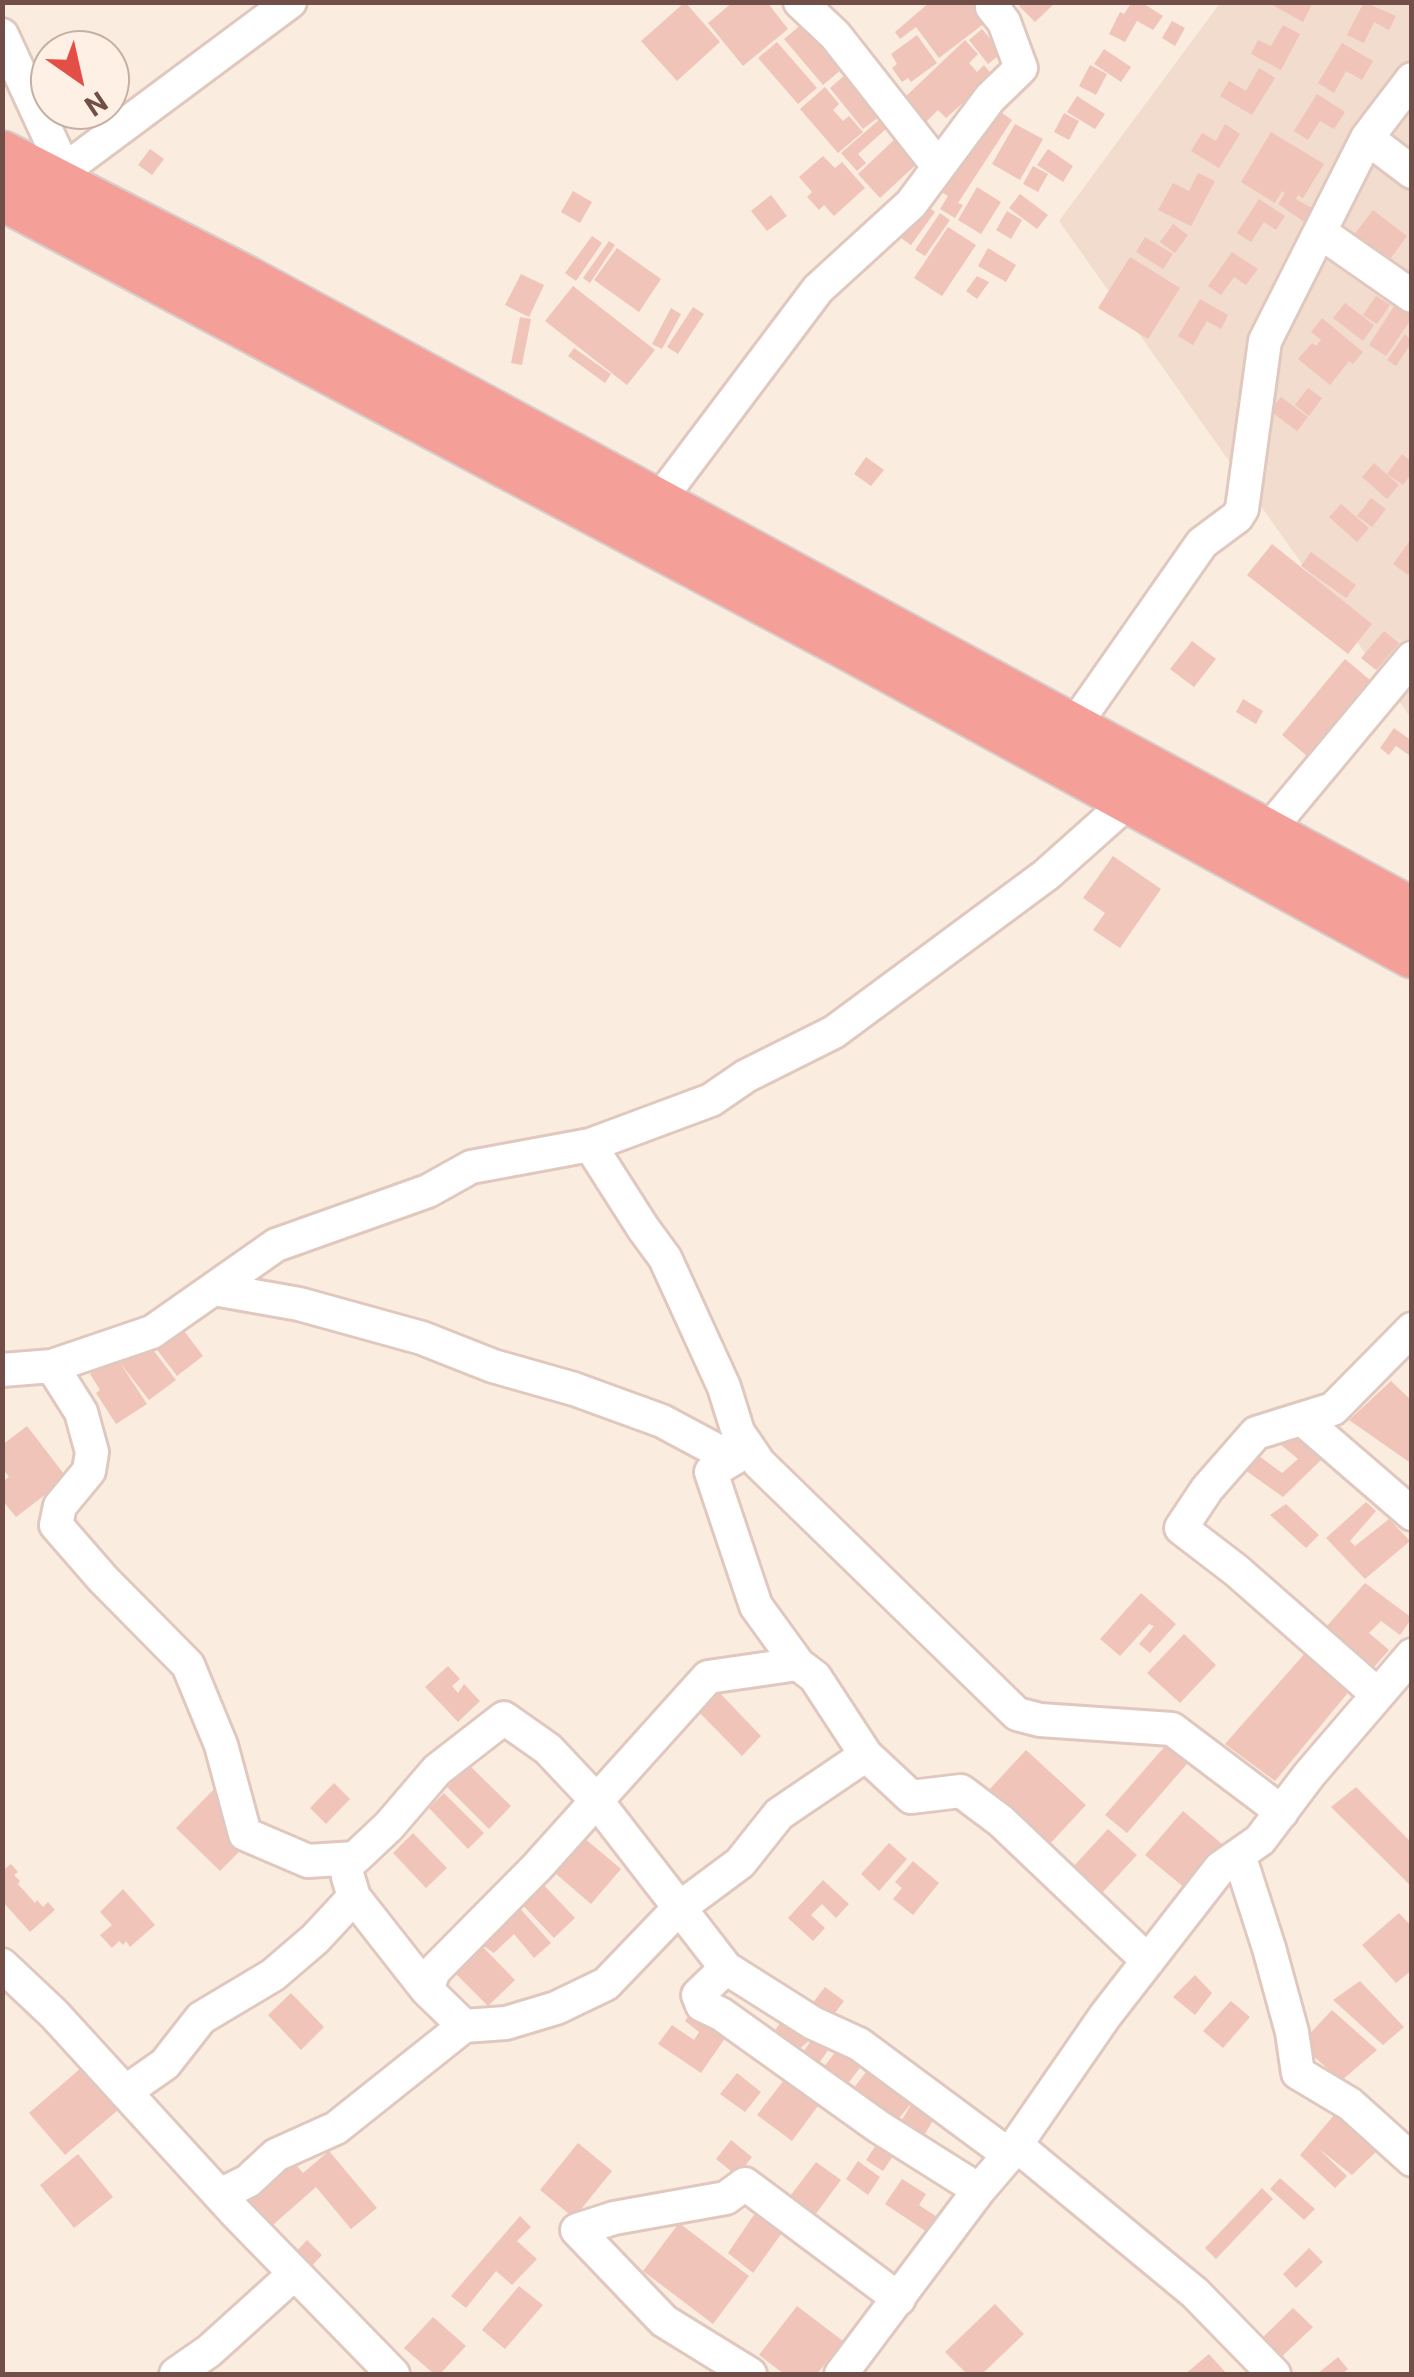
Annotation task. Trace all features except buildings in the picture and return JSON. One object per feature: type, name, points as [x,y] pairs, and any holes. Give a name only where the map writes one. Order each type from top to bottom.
[{"type":"highway","points":[[2,154],[58,174],[246,280],[1412,912]]},
{"type":"highway","points":[[2,196],[252,326],[1412,954]]},
{"type":"street","points":[[2,36],[58,174],[290,2]]},
{"type":"street","points":[[800,2],[835,35],[938,166]]},
{"type":"street","points":[[656,503],[818,290],[910,204],[990,98],[1020,68],[1004,22],[993,4]]},
{"type":"street","points":[[1074,726],[1202,543],[1242,510],[1265,341],[1367,138],[1412,79]]},
{"type":"street","points":[[1367,138],[1412,172]]},
{"type":"street","points":[[1320,232],[1412,296]]},
{"type":"street","points":[[1267,832],[1412,658]]},
{"type":"street","points":[[2,1370],[52,1366],[152,1332],[276,1246],[428,1191],[470,1168],[590,1145],[711,1100],[746,1076],[834,1032],[1046,875],[1130,800]]},
{"type":"street","points":[[590,1145],[666,1258],[724,1386],[741,1454]]},
{"type":"street","points":[[214,1288],[299,1304],[422,1338],[493,1366],[574,1389],[741,1454],[759,1463],[1017,1714],[1040,1720],[1172,1729],[1282,1812]]},
{"type":"street","points":[[1377,1694],[1237,1570],[1181,1528],[1207,1489],[1256,1433],[1333,1408],[1412,1330]]},
{"type":"street","points":[[52,1366],[81,1412],[92,1452],[89,1471],[60,1506],[56,1525],[188,1665],[222,1745],[245,1834],[308,1861],[354,1858]]},
{"type":"street","points":[[1302,1419],[1412,1514]]},
{"type":"street","points":[[741,1454],[711,1472],[756,1606],[798,1664],[815,1676],[866,1755],[910,1797],[961,1792],[1001,1822],[1148,1961]]},
{"type":"street","points":[[840,2374],[1013,2150],[1105,2016],[1220,1868],[1260,1840],[1412,1655]]},
{"type":"street","points":[[427,1990],[434,1971],[538,1867],[708,1677],[798,1664]]},
{"type":"street","points":[[464,2026],[427,1990],[354,1897],[346,1880],[354,1858],[389,1826],[437,1770],[504,1718],[548,1749],[596,1800],[726,1968],[813,2023],[859,2044],[1013,2150],[1195,2293],[1274,2374]]},
{"type":"street","points":[[220,2195],[248,2180],[276,2155],[336,2128],[464,2026],[506,2024],[556,2008],[606,1984],[678,1909],[740,1863],[779,1814],[866,1755]]},
{"type":"street","points":[[1239,1855],[1278,1982],[1298,2074],[1350,2104],[1412,2160]]},
{"type":"street","points":[[125,2092],[166,2064],[200,2018],[274,1975],[354,1897]]},
{"type":"street","points":[[2,1965],[54,2014],[294,2274],[393,2374]]},
{"type":"street","points":[[726,1968],[698,1995],[702,2005],[722,2014],[880,2127],[980,2190]]},
{"type":"street","points":[[750,2374],[664,2321],[577,2230],[614,2218],[726,2198],[745,2184],[898,2298]]},
{"type":"street","points":[[176,2374],[209,2351],[294,2274]]},
{"type":"shaded area","points":[[1220,3],[1411,3],[1411,718],[1059,221]]}]
